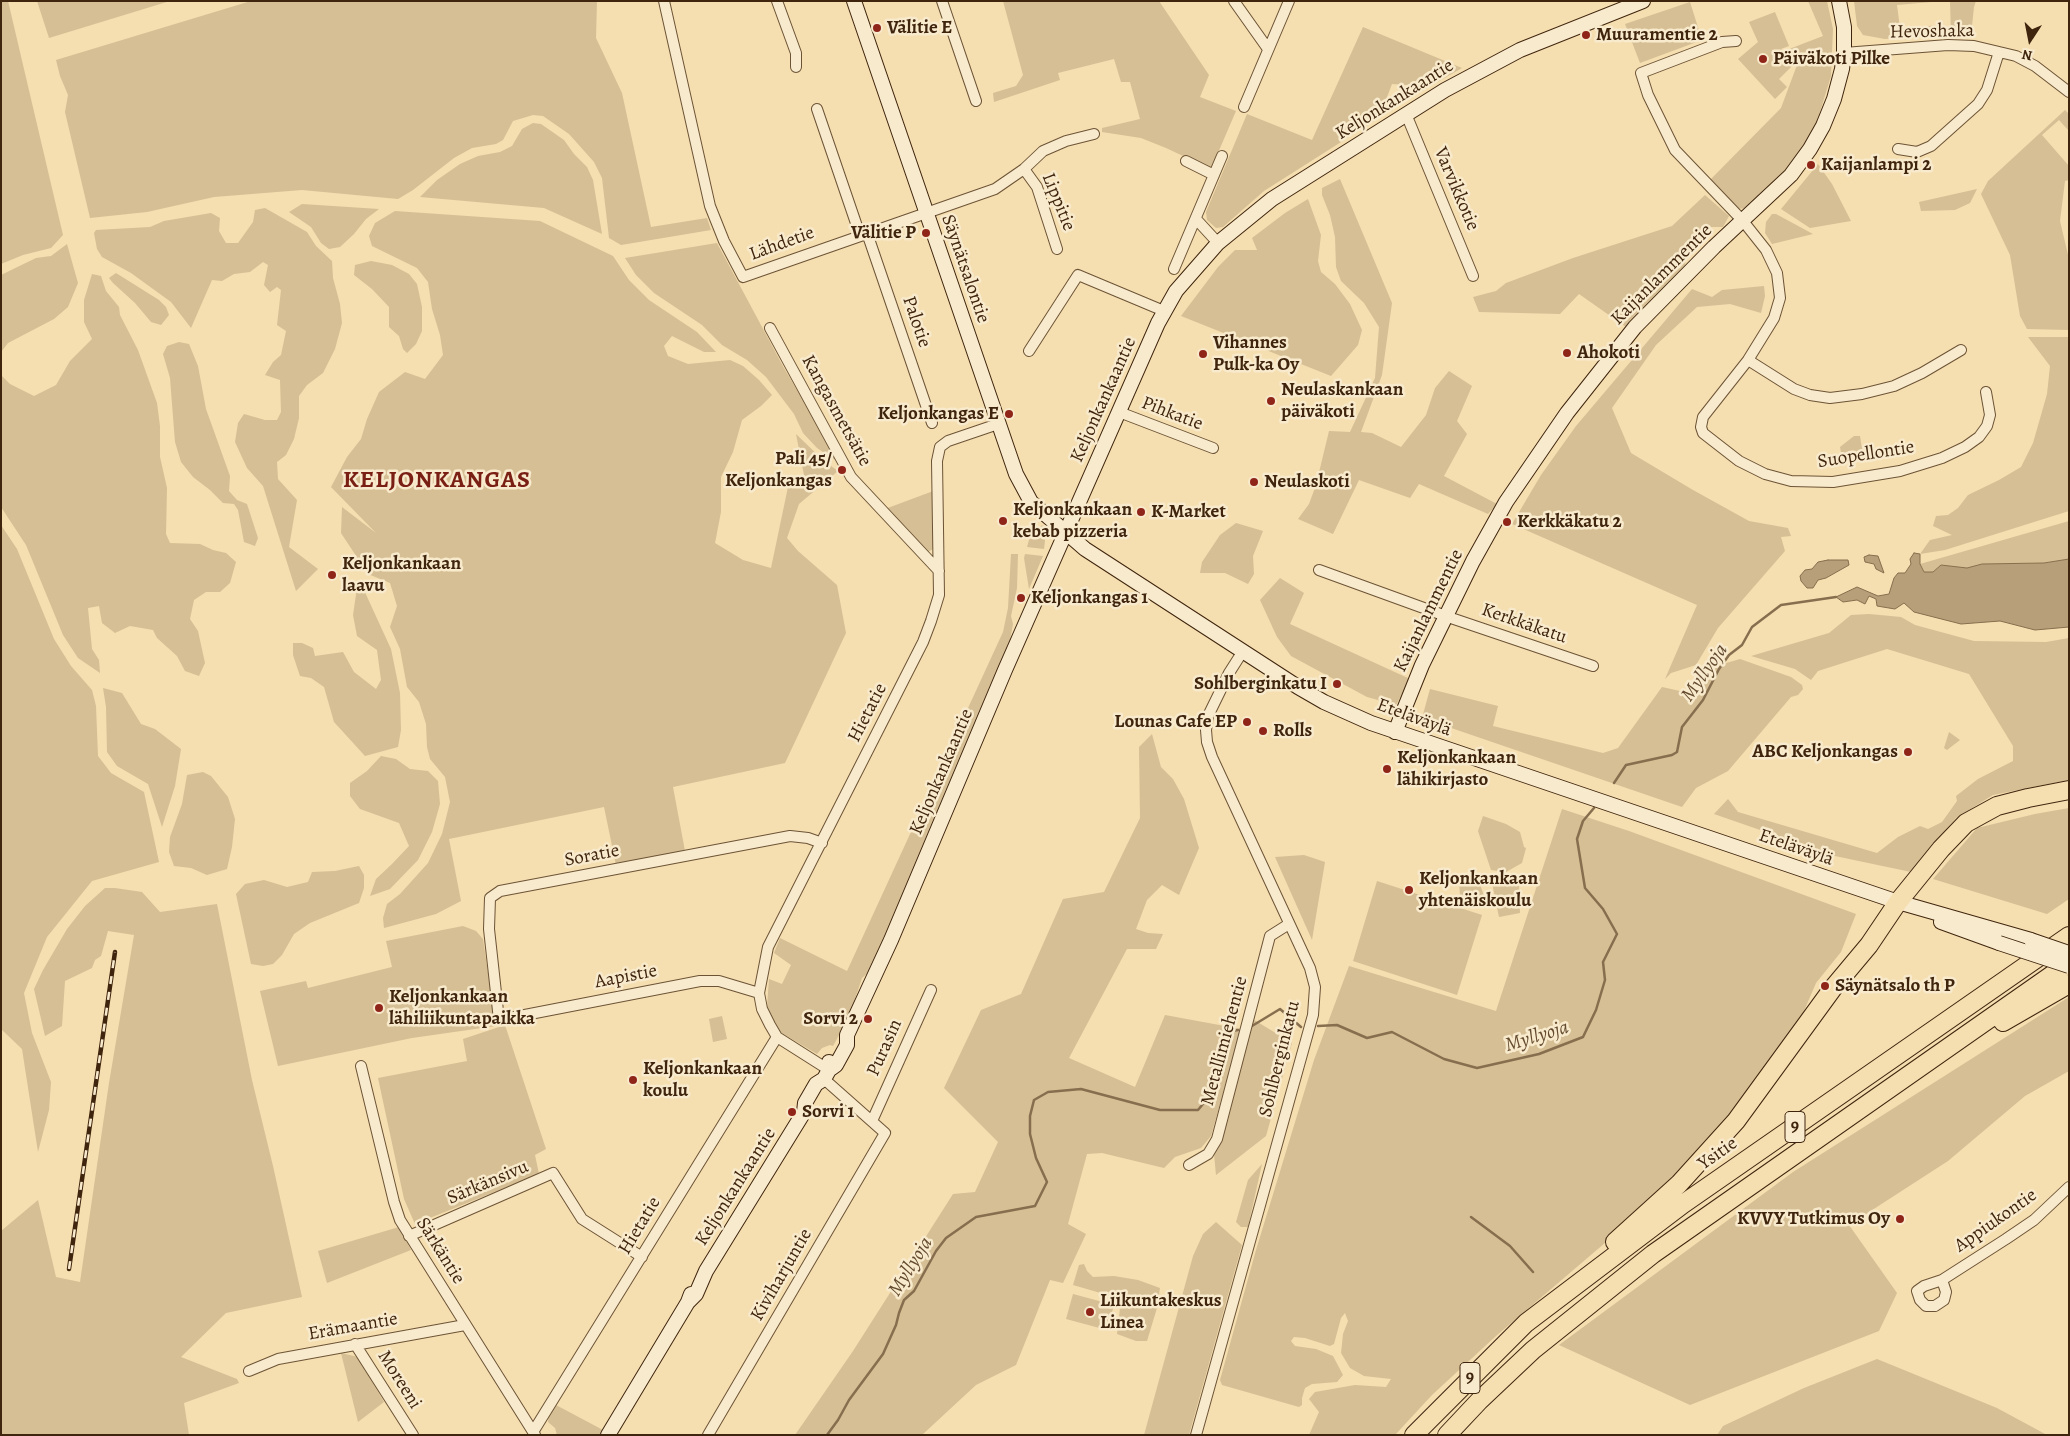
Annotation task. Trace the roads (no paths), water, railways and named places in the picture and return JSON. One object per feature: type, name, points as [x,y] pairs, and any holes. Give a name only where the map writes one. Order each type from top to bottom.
[{"type":"highway","points":[[1526,1323],[1679,1184],[1736,1121],[1833,988],[1869,945],[1898,902],[1941,849],[1966,823],[1997,806],[2069,790]]},
{"type":"highway","name":"Ysitie","points":[[1414,1435],[1526,1323],[1683,1204],[2069,936]]},
{"type":"highway","name":"9","points":[[1446,1435],[1533,1350],[1653,1254],[2069,964]]},
{"type":"highway","points":[[1907,1076],[1954,1054],[2008,1019],[2069,984]]},
{"type":"main road","name":"Säynätsalontie","points":[[854,1],[1016,474],[1031,502],[1066,534]]},
{"type":"main road","name":"Kaijanlammentie","points":[[1395,732],[1422,665],[1445,616],[1506,502],[1594,377],[1635,327],[1742,221],[1792,175],[1824,126],[1834,99],[1844,53],[1844,28],[1839,1]]},
{"type":"main road","name":"Keljonkankaantie","points":[[608,1435],[688,1302],[692,1291],[700,1282],[804,1112],[812,1107],[823,1088],[829,1061],[840,1041],[847,1035],[891,940],[1005,670],[1164,311],[1176,291],[1218,243],[1272,199],[1406,114],[1474,74],[1520,50],[1640,2]]},
{"type":"main road","name":"Eteläväylä","points":[[1066,534],[1085,549],[1324,702],[1395,732],[1898,902],[2012,934],[2069,953]]},
{"type":"main road","name":"Eteläväylä","points":[[1898,902],[1943,923],[1999,943],[2069,964]]},
{"type":"street","name":"Lähdetie","points":[[664,1],[710,206],[724,241],[743,277],[995,189],[1024,169],[1043,151],[1066,141],[1094,134]]},
{"type":"street","points":[[777,1],[796,53],[796,67]]},
{"type":"street","points":[[942,1],[976,101]]},
{"type":"street","points":[[1234,1],[1268,49]]},
{"type":"street","points":[[1244,107],[1289,1]]},
{"type":"street","points":[[1736,41],[1722,42],[1641,73],[1648,95],[1675,150],[1742,221],[1766,250],[1777,273],[1780,298],[1774,318],[1748,360],[1794,389],[1810,395],[1830,398],[1862,394],[1894,386],[1960,350]]},
{"type":"street","name":"Hevoshaka","points":[[1844,53],[1948,45],[1974,46],[2016,56],[2035,66],[2069,92]]},
{"type":"street","points":[[1898,149],[1917,152],[1931,146],[1978,104],[1988,90],[1999,52]]},
{"type":"street","name":"Palotie","points":[[817,109],[932,423]]},
{"type":"street","name":"Varvikkotie","points":[[1406,114],[1473,276]]},
{"type":"street","points":[[1174,269],[1222,156]]},
{"type":"street","points":[[1186,161],[1214,176]]},
{"type":"street","name":"Lippitie","points":[[1024,169],[1037,187],[1058,250]]},
{"type":"street","points":[[1196,219],[1218,243]]},
{"type":"street","points":[[1029,351],[1078,275],[1164,311]]},
{"type":"street","name":"Kangasmetsätie","points":[[770,328],[851,477],[939,571]]},
{"type":"street","name":"Suopellontie","points":[[1748,360],[1703,417],[1701,427],[1708,438],[1739,461],[1756,470],[1790,481],[1833,482],[1900,471],[1942,458],[1965,447],[1979,437],[1988,426],[1990,415],[1986,392]]},
{"type":"street","name":"Pihkatie","points":[[1119,412],[1213,448]]},
{"type":"street","name":"Hietatie","points":[[885,1133],[826,1075],[777,1037],[762,1009],[759,992],[768,948],[924,642],[938,595],[937,460],[940,447],[948,441],[998,424]]},
{"type":"street","name":"Kerkkäkatu","points":[[1319,570],[1445,616],[1593,666]]},
{"type":"street","name":"Sohlberginkatu","points":[[1196,1435],[1313,1015],[1315,987],[1310,968],[1212,757],[1207,742],[1208,716],[1229,673],[1243,651]]},
{"type":"street","name":"Soratie","points":[[499,1020],[488,907],[493,895],[500,891],[790,836],[822,842]]},
{"type":"street","name":"Metallimiehentie","points":[[1189,1165],[1208,1154],[1217,1138],[1270,936],[1289,924]]},
{"type":"street","name":"Aapistie","points":[[499,1020],[700,981],[719,982],[759,992]]},
{"type":"street","name":"Purasin","points":[[872,1121],[931,990]]},
{"type":"street","name":"Hietatie","points":[[534,1433],[777,1037]]},
{"type":"street","name":"Särkäntie","points":[[362,1066],[394,1202],[409,1236],[534,1433]]},
{"type":"street","name":"Kiviharjuntie","points":[[708,1435],[885,1133]]},
{"type":"street","name":"Särkänsivu","points":[[409,1236],[553,1173],[582,1219],[642,1257]]},
{"type":"street","name":"Appiukontie","points":[[1942,1280],[2034,1220],[2069,1187]]},
{"type":"street","name":"Erämaantie","points":[[249,1371],[278,1359],[466,1326]]},
{"type":"street","name":"Moreeni","points":[[355,1344],[413,1435]]},
{"type":"waterway","name":"Myllyoja","points":[[1614,783],[1626,765],[1672,755],[1677,752],[1682,727],[1703,700],[1719,669],[1729,655],[1742,645],[1752,627],[1781,605],[1836,597]]},
{"type":"waterway","name":"Myllyoja","points":[[1318,1026],[1337,1025],[1367,1038],[1392,1032],[1444,1059],[1477,1068],[1539,1054],[1583,1037],[1596,1010],[1605,980],[1603,962],[1617,934],[1603,909],[1585,888],[1577,839],[1583,821],[1594,808]]},
{"type":"waterway","name":"Myllyoja","points":[[1252,1026],[1280,1009],[1301,1027]]},
{"type":"waterway","name":"Myllyoja","points":[[827,1435],[849,1400],[883,1354],[896,1325],[904,1300],[914,1291],[936,1251],[946,1238],[976,1217],[1035,1206],[1047,1182],[1036,1158],[1030,1134],[1030,1116],[1034,1100],[1048,1092],[1081,1089],[1160,1110],[1198,1110],[1217,1087],[1218,1059],[1227,1032],[1238,1030]]},
{"type":"waterway","points":[[1471,1217],[1510,1246],[1533,1272]]},
{"type":"railway","points":[[69,1269],[115,952]]},
{"type":"place","name":"Välitie E","points":[[877,28]]},
{"type":"place","name":"Muuramentie 2","points":[[1586,35]]},
{"type":"place","name":"Päiväkoti Pilke","points":[[1763,59]]},
{"type":"place","name":"Kaijanlampi 2","points":[[1811,165]]},
{"type":"place","name":"Välitie P","points":[[926,233]]},
{"type":"place","name":"Ahokoti","points":[[1567,353]]},
{"type":"place","name":"Vihannes Pulk-ka Oy","points":[[1203,354]]},
{"type":"place","name":"Neulaskankaan päiväkoti","points":[[1271,401]]},
{"type":"place","name":"Keljonkangas E","points":[[1009,414]]},
{"type":"place","name":"Pali 45/ Keljonkangas","points":[[842,470]]},
{"type":"place","name":"Neulaskoti","points":[[1254,482]]},
{"type":"place","name":"K-Market","points":[[1141,512]]},
{"type":"place","name":"Keljonkankaan kebab pizzeria","points":[[1003,521]]},
{"type":"place","name":"Kerkkäkatu 2","points":[[1507,522]]},
{"type":"place","name":"Keljonkankaan laavu","points":[[332,575]]},
{"type":"place","name":"Keljonkangas 1","points":[[1021,598]]},
{"type":"place","name":"Sohlberginkatu I","points":[[1337,684]]},
{"type":"place","name":"Lounas Cafe EP","points":[[1247,722]]},
{"type":"place","name":"Rolls","points":[[1263,731]]},
{"type":"place","name":"ABC Keljonkangas","points":[[1908,752]]},
{"type":"place","name":"Keljonkankaan lähikirjasto","points":[[1387,769]]},
{"type":"place","name":"Keljonkankaan yhtenäiskoulu","points":[[1409,890]]},
{"type":"place","name":"Säynätsalo th P","points":[[1825,986]]},
{"type":"place","name":"Keljonkankaan lähiliikuntapaikka","points":[[379,1008]]},
{"type":"place","name":"Sorvi 2","points":[[868,1019]]},
{"type":"place","name":"Keljonkankaan koulu","points":[[633,1080]]},
{"type":"place","name":"Sorvi 1","points":[[792,1112]]},
{"type":"place","name":"KVVY Tutkimus Oy","points":[[1900,1219]]},
{"type":"place","name":"Liikuntakeskus Linea","points":[[1090,1312]]},
{"type":"district","name":"KELJONKANGAS","points":[[437,481]]}]
